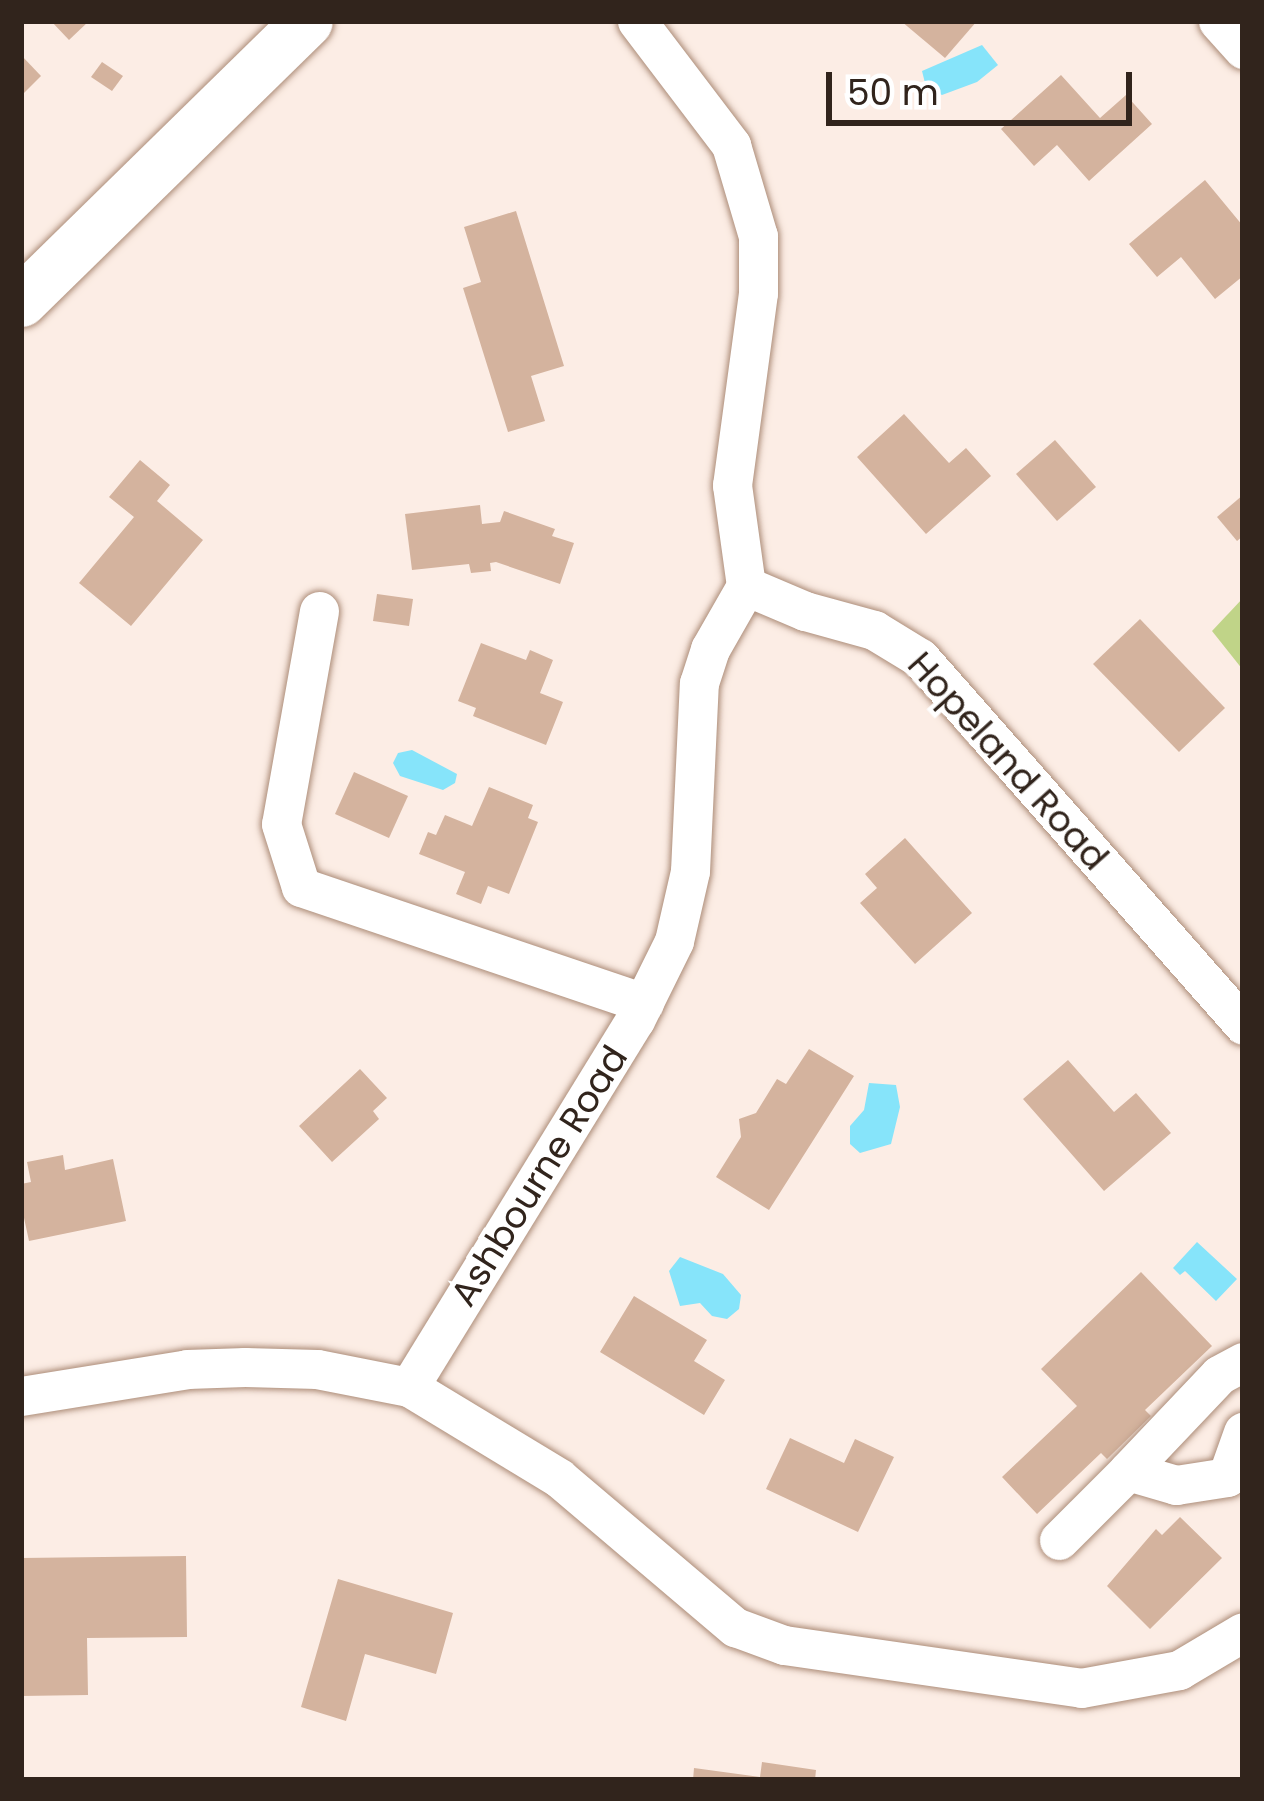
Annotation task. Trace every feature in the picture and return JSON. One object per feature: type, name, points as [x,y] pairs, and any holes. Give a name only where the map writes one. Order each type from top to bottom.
[{"type":"main road","points":[[21,301],[307,21]]},
{"type":"street","points":[[637,21],[731,145],[758,236],[758,293],[732,485],[746,586]]},
{"type":"street","points":[[1218,21],[1243,49]]},
{"type":"street","name":"Ashbourne Road","points":[[409,1387],[644,1003],[674,941],[690,871],[699,683],[710,649],[746,586]]},
{"type":"street","name":"Hopeland Road","points":[[746,586],[791,606],[874,631],[920,658],[1243,1025]]},
{"type":"street","points":[[319,611],[281,824],[301,887],[644,1003]]},
{"type":"street","points":[[1059,1540],[1219,1375],[1243,1362]]},
{"type":"street","points":[[21,1396],[187,1369],[245,1367],[317,1369],[409,1387],[560,1478],[735,1627],[759,1638],[1081,1688],[1179,1670],[1243,1632]]},
{"type":"street","points":[[1128,1471],[1176,1485],[1227,1477],[1243,1432]]},
{"type":"green space","points":[[1243,598],[1243,670],[1212,631]]},
{"type":"water","points":[[982,45],[998,65],[977,82],[942,95],[926,87],[922,71]]},
{"type":"water","points":[[412,750],[457,774],[455,783],[443,790],[400,776],[393,763],[398,753]]},
{"type":"water","points":[[869,1083],[896,1085],[900,1107],[891,1144],[860,1153],[850,1144],[850,1126],[864,1110]]},
{"type":"water","points":[[1197,1242],[1237,1279],[1216,1301],[1185,1271],[1180,1275],[1173,1268]]},
{"type":"water","points":[[680,1257],[723,1274],[741,1295],[739,1309],[727,1319],[712,1316],[700,1303],[680,1306],[669,1271]]},
{"type":"building","points":[[51,21],[89,21],[69,40]]},
{"type":"building","points":[[901,21],[977,21],[945,58]]},
{"type":"building","points":[[21,55],[41,76],[21,96]]},
{"type":"building","points":[[102,62],[123,76],[112,91],[91,77]]},
{"type":"building","points":[[1061,75],[1100,118],[1126,95],[1152,124],[1089,181],[1057,145],[1034,166],[1001,129]]},
{"type":"building","points":[[1205,180],[1243,226],[1243,276],[1215,299],[1181,257],[1157,277],[1129,244]]},
{"type":"building","points":[[516,211],[564,366],[531,376],[545,421],[508,432],[463,288],[481,282],[464,227]]},
{"type":"building","points":[[904,414],[949,463],[966,448],[991,476],[926,534],[857,457]]},
{"type":"building","points":[[1055,440],[1096,487],[1057,521],[1016,474]]},
{"type":"building","points":[[140,460],[170,485],[157,501],[203,540],[131,626],[79,583],[134,517],[109,497]]},
{"type":"building","points":[[1243,495],[1243,536],[1237,541],[1217,517]]},
{"type":"building","points":[[480,505],[482,524],[500,522],[504,511],[555,529],[552,536],[574,543],[560,584],[496,562],[490,563],[491,571],[471,573],[469,564],[412,570],[405,514]]},
{"type":"building","points":[[377,594],[413,599],[409,626],[373,621]]},
{"type":"building","points":[[1140,619],[1225,708],[1179,752],[1093,664]]},
{"type":"building","points":[[481,643],[526,660],[530,650],[553,660],[540,693],[563,702],[546,745],[473,716],[476,708],[458,701]]},
{"type":"building","points":[[354,772],[408,796],[389,838],[335,814]]},
{"type":"building","points":[[489,787],[533,805],[528,818],[538,822],[509,894],[488,886],[481,904],[456,894],[465,872],[419,854],[428,832],[436,835],[445,815],[472,826]]},
{"type":"building","points":[[905,838],[972,913],[915,964],[860,903],[877,888],[865,874]]},
{"type":"building","points":[[809,1049],[854,1076],[769,1210],[716,1177],[741,1137],[739,1119],[756,1113],[777,1079],[786,1084]]},
{"type":"building","points":[[1068,1060],[1114,1112],[1136,1093],[1171,1133],[1104,1191],[1023,1099]]},
{"type":"building","points":[[360,1069],[387,1098],[373,1111],[379,1119],[332,1162],[299,1126]]},
{"type":"building","points":[[63,1155],[65,1170],[113,1159],[126,1221],[29,1241],[21,1204],[21,1184],[31,1182],[27,1162]]},
{"type":"building","points":[[1141,1272],[1212,1346],[1145,1410],[1151,1416],[1107,1459],[1101,1453],[1037,1514],[1002,1477],[1077,1406],[1041,1369]]},
{"type":"building","points":[[634,1296],[707,1340],[694,1361],[725,1380],[704,1415],[600,1352]]},
{"type":"building","points":[[790,1438],[844,1463],[855,1439],[894,1457],[858,1532],[766,1489]]},
{"type":"building","points":[[1180,1517],[1222,1558],[1150,1629],[1107,1586],[1156,1529],[1162,1535]]},
{"type":"building","points":[[186,1556],[187,1637],[87,1638],[88,1695],[21,1696],[21,1558]]},
{"type":"building","points":[[338,1579],[453,1613],[436,1674],[365,1654],[346,1721],[301,1707]]},
{"type":"building","points":[[762,1762],[816,1770],[815,1780],[693,1780],[694,1768],[760,1777]]}]
